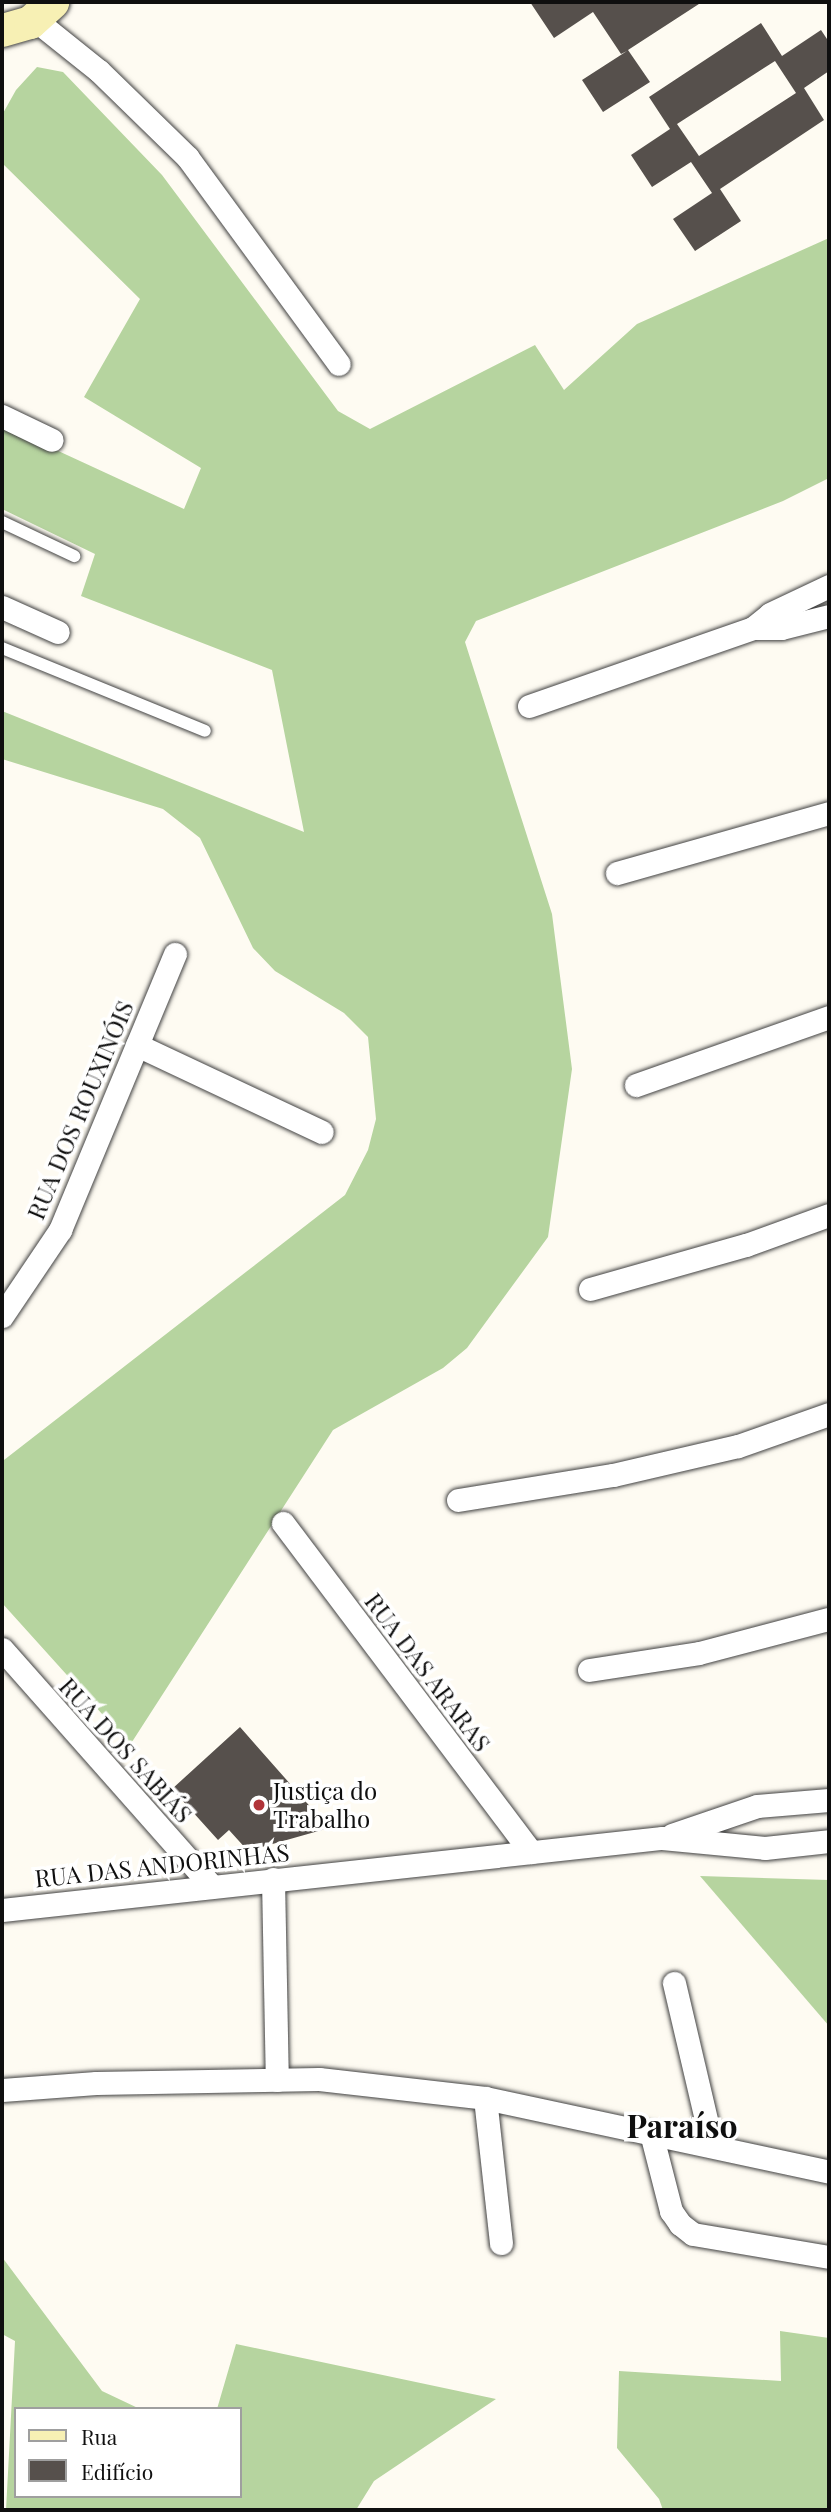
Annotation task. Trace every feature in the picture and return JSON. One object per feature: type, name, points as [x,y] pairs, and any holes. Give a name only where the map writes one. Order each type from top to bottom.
[{"type":"street","points":[[20,25],[99,71],[188,158],[339,364]]},
{"type":"street","points":[[2,415],[52,440]]},
{"type":"street","points":[[753,628],[769,614],[829,586]]},
{"type":"street","points":[[2,607],[58,632]]},
{"type":"street","points":[[529,706],[753,628],[780,628],[829,616]]},
{"type":"street","points":[[617,873],[829,813]]},
{"type":"street","name":"RUA DOS ROUXINÓIS","points":[[2,1317],[60,1230],[175,954]]},
{"type":"street","points":[[636,1084],[829,1017]]},
{"type":"street","points":[[137,1045],[322,1132]]},
{"type":"street","points":[[590,1289],[746,1245],[829,1215]]},
{"type":"street","points":[[458,1500],[613,1475],[738,1446],[829,1413]]},
{"type":"street","name":"RUA DAS ARARAS","points":[[284,1524],[531,1852]]},
{"type":"street","points":[[589,1670],[699,1653],[829,1619]]},
{"type":"street","name":"RUA DOS SABIÁS","points":[[2,1649],[212,1886]]},
{"type":"street","points":[[663,1838],[757,1806],[829,1800]]},
{"type":"street","points":[[663,1838],[765,1848],[829,1841]]},
{"type":"street","name":"RUA DAS ANDORINHAS","points":[[2,1910],[663,1838]]},
{"type":"street","points":[[273,1879],[277,2080]]},
{"type":"street","points":[[674,1983],[712,2145]]},
{"type":"street","points":[[2,2090],[96,2083],[318,2079],[485,2098],[829,2172]]},
{"type":"street","points":[[485,2098],[501,2243]]},
{"type":"street","points":[[651,2133],[670,2211],[680,2224],[693,2234],[829,2257]]},
{"type":"lane","points":[[2,522],[74,556]]},
{"type":"lane","points":[[2,648],[205,731]]},
{"type":"green space","points":[[37,67],[63,72],[162,175],[338,411],[370,429],[535,345],[564,390],[637,324],[829,238],[829,478],[783,501],[476,621],[465,642],[552,914],[572,1069],[548,1237],[467,1348],[443,1368],[333,1430],[130,1745],[2,1603],[2,1458],[4,1460],[345,1195],[368,1150],[376,1119],[368,1037],[344,1013],[275,971],[253,948],[200,838],[163,809],[2,759],[2,711],[304,832],[272,670],[81,596],[95,554],[2,509],[2,425],[184,509],[201,468],[84,397],[140,299],[2,163],[2,115],[16,90]]},
{"type":"green space","points":[[700,1876],[829,1880],[829,2026]]},
{"type":"green space","points":[[2,2257],[102,2391],[136,2407],[14,2407],[14,2498],[242,2498],[242,2407],[218,2407],[236,2344],[496,2399],[374,2481],[356,2510],[6,2510],[15,2341],[2,2334]]},
{"type":"green space","points":[[780,2331],[829,2338],[829,2510],[663,2510],[659,2499],[617,2448],[619,2371],[781,2381]]},
{"type":"building","points":[[530,2],[702,2],[628,50],[650,82],[603,112],[582,80],[627,51],[621,54],[593,12],[554,38]]},
{"type":"building","points":[[761,23],[782,56],[821,30],[829,42],[829,71],[804,88],[824,120],[720,189],[741,221],[695,251],[673,219],[712,193],[691,162],[652,187],[631,155],[670,129],[649,97]],"holes":[[[775,61],[796,93],[699,156],[677,124]]]},
{"type":"building","points":[[240,1727],[329,1828],[248,1851],[229,1830],[218,1840],[172,1789]]},
{"type":"place","name":"Justiça do Trabalho","points":[[259,1805]]},
{"type":"district","name":"Paraíso","points":[[682,2125]]}]
